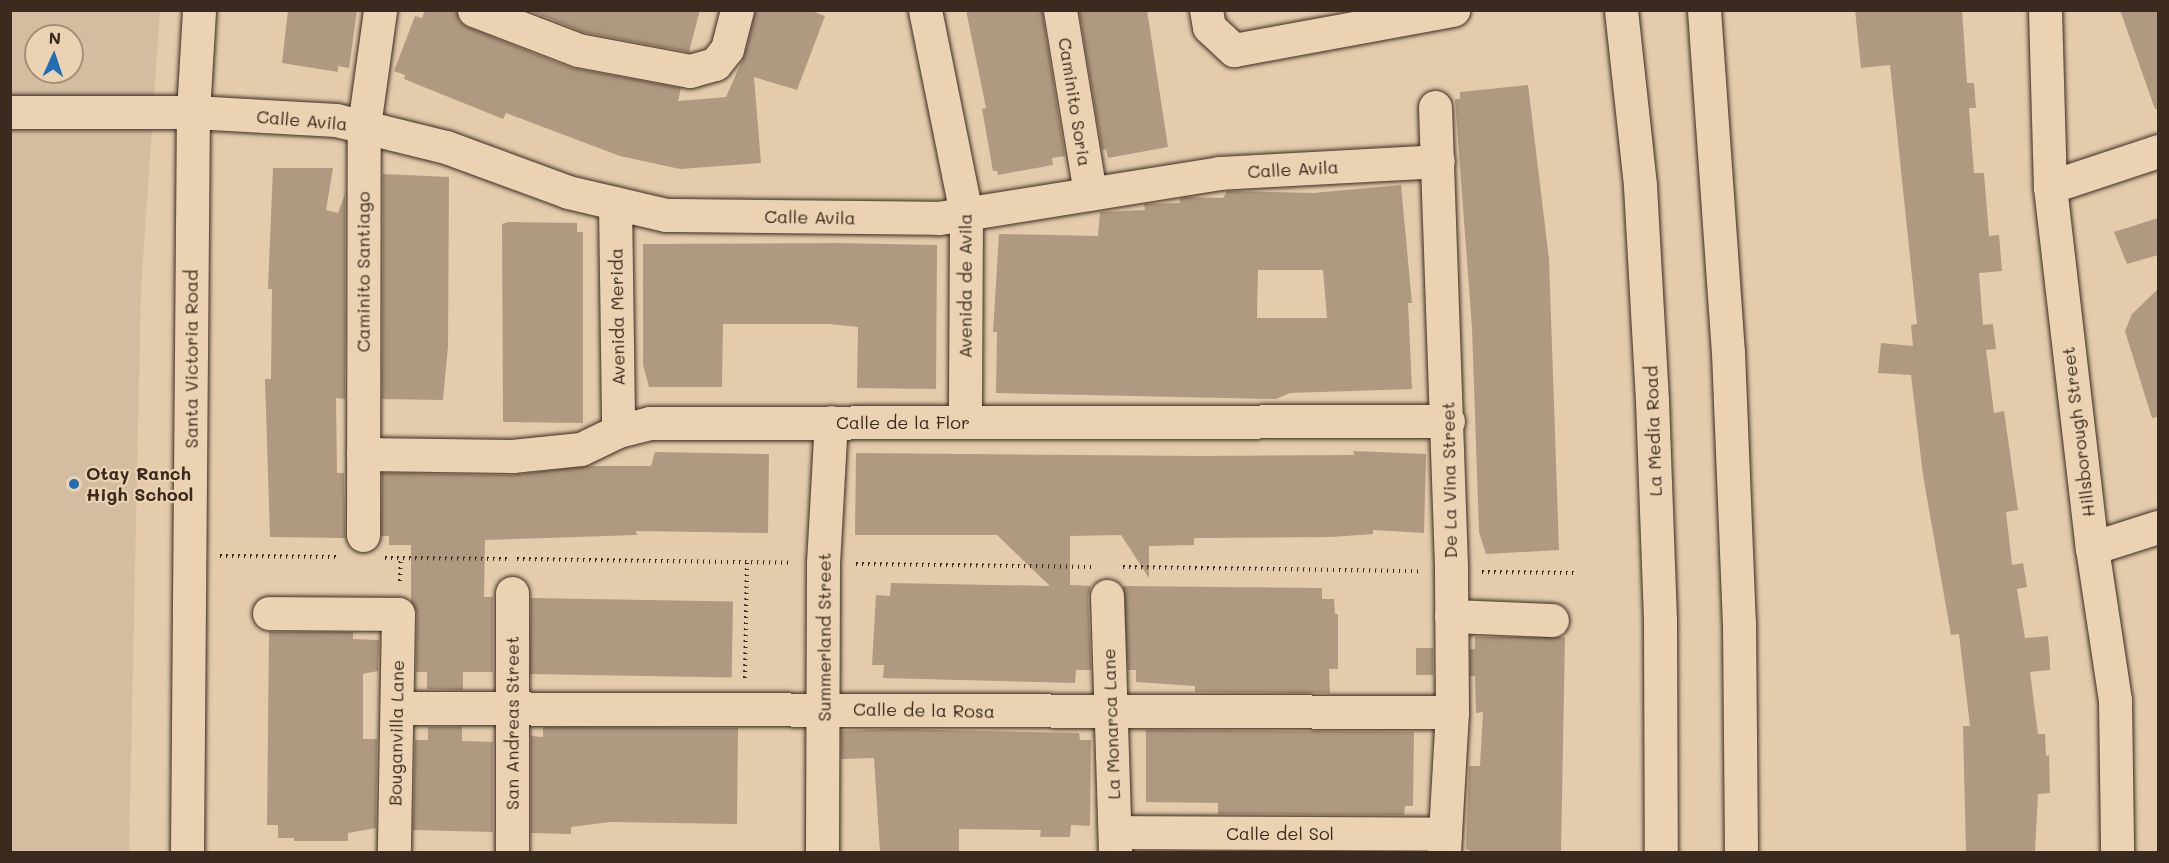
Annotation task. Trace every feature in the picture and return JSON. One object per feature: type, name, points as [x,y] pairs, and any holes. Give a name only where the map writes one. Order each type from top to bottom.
[{"type":"street","name":"Santa Victoria Road","points":[[187,852],[193,112],[199,10]]},
{"type":"street","name":"Caminito Santiago","points":[[361,550],[363,126],[380,10]]},
{"type":"street","points":[[474,10],[578,50],[690,71],[715,64],[727,49],[737,10]]},
{"type":"street","name":"Avenida de Avila","points":[[925,10],[966,214],[965,422]]},
{"type":"street","name":"Caminito Soria","points":[[1060,10],[1090,194]]},
{"type":"street","points":[[1206,10],[1209,27],[1234,50],[1453,10]]},
{"type":"street","name":"La Media Road","points":[[1621,10],[1640,186],[1652,401],[1660,620],[1661,852]]},
{"type":"street","points":[[1704,10],[1728,363],[1739,622],[1741,852]]},
{"type":"street","name":"Hillsborough Street","points":[[2045,10],[2050,187],[2092,548],[2115,700],[2117,852]]},
{"type":"street","name":"De La Vina Street","points":[[1435,107],[1448,421],[1451,616],[1452,712],[1444,843]]},
{"type":"street","name":"Calle Avila","points":[[10,112],[193,112],[336,120],[446,147],[568,192],[666,215],[939,218],[1219,173],[1438,161]]},
{"type":"street","points":[[2050,187],[2158,150]]},
{"type":"street","name":"Avenida Merida","points":[[615,203],[618,431]]},
{"type":"street","name":"Calle de la Flor","points":[[363,454],[524,455],[581,449],[618,431],[650,423],[1448,421]]},
{"type":"street","name":"Summerland Street","points":[[822,852],[823,563],[831,422]]},
{"type":"street","points":[[2092,548],[2158,527]]},
{"type":"street","name":"La Monarca Lane","points":[[1110,577],[1109,713],[1115,842]]},
{"type":"street","name":"San Andreas Street","points":[[512,593],[512,852]]},
{"type":"street","name":"Bouganvilla Lane","points":[[269,613],[398,614],[394,852]]},
{"type":"street","points":[[1451,616],[1552,620]]},
{"type":"street","name":"Calle de la Rosa","points":[[397,708],[824,709],[1109,713],[1452,712]]},
{"type":"street","name":"Calle del Sol","points":[[1115,842],[1444,843]]},
{"type":"path","points":[[190,555],[361,550],[802,563]]},
{"type":"path","points":[[744,709],[747,562]]},
{"type":"path","points":[[843,564],[1110,577],[1426,571]]},
{"type":"path","points":[[1469,572],[1575,573]]},
{"type":"shaded area","name":"Otay Ranch High School","points":[[10,11],[160,11],[141,288],[129,852],[11,852]]},
{"type":"building","points":[[288,10],[357,10],[349,68],[338,66],[338,72],[282,63]]},
{"type":"building","points":[[425,10],[456,10],[459,21],[467,27],[571,68],[681,88],[678,101],[726,97],[745,54],[756,10],[809,10],[825,16],[797,90],[754,77],[761,163],[680,169],[620,156],[506,113],[503,119],[404,79],[405,75],[394,71],[415,16],[422,18]]},
{"type":"building","points":[[528,10],[700,10],[689,52],[583,32]]},
{"type":"building","points":[[966,10],[1042,10],[1065,156],[1052,158],[1053,165],[998,175],[997,171],[993,171],[982,109],[986,108]]},
{"type":"building","points":[[1079,10],[1147,10],[1168,147],[1108,158],[1106,149],[1102,150]]},
{"type":"building","points":[[1855,10],[1962,10],[1967,83],[1974,83],[1976,108],[1969,108],[1974,173],[1984,173],[1989,236],[1999,235],[2002,271],[1979,273],[1983,325],[1993,324],[1996,349],[1986,350],[1994,413],[2004,411],[2018,510],[2006,512],[2012,565],[2023,563],[2027,587],[2017,589],[2025,638],[2048,636],[2050,659],[2050,670],[2030,672],[2038,734],[2045,734],[2046,756],[2049,755],[2050,793],[2038,794],[2035,852],[1966,852],[1963,726],[1970,726],[1959,634],[1951,635],[1923,475],[1911,375],[1878,373],[1881,343],[1913,346],[1911,325],[1917,324],[1890,65],[1861,68]]},
{"type":"building","points":[[2120,10],[2158,10],[2158,109],[2155,109]]},
{"type":"building","points":[[1528,85],[1549,259],[1559,550],[1486,554],[1479,532],[1472,328],[1455,99],[1460,99],[1460,92]]},
{"type":"building","points":[[273,168],[333,168],[326,210],[338,213],[345,194],[345,399],[336,398],[337,473],[344,473],[345,538],[270,537],[265,379],[271,379],[272,289],[268,289]]},
{"type":"building","points":[[383,174],[449,177],[448,346],[443,400],[382,399]]},
{"type":"building","points":[[1401,185],[1412,303],[1408,303],[1412,389],[1290,393],[1276,399],[996,393],[997,332],[993,332],[999,234],[1098,236],[1100,212],[1145,210],[1144,204],[1180,203],[1180,198],[1187,197],[1223,198],[1227,191],[1313,193]],"holes":[[[1258,270],[1323,270],[1327,318],[1257,318]]]},
{"type":"building","points":[[2158,218],[2158,255],[2127,264],[2114,232]]},
{"type":"building","points":[[508,222],[577,223],[577,232],[583,232],[583,423],[503,422],[502,224]]},
{"type":"building","points":[[643,244],[937,245],[936,389],[857,388],[858,327],[830,324],[723,324],[722,387],[649,387],[643,365]]},
{"type":"building","points":[[2158,289],[2158,417],[2152,418],[2125,331],[2132,314]]},
{"type":"building","points":[[1353,451],[1426,454],[1424,533],[1373,530],[1373,534],[1331,537],[1194,538],[1194,545],[1149,546],[1149,578],[1121,535],[1070,536],[1070,585],[1091,586],[1088,597],[1091,670],[1076,670],[1075,683],[883,678],[884,665],[872,665],[876,595],[890,596],[891,583],[1050,586],[997,535],[855,535],[856,453],[1200,456],[1354,455]]},
{"type":"building","points":[[655,452],[769,454],[768,533],[636,531],[637,535],[485,540],[484,597],[493,597],[493,672],[463,672],[463,690],[427,689],[427,672],[416,672],[417,614],[411,601],[411,545],[389,545],[389,536],[381,536],[382,473],[512,475],[588,466],[651,466]]},
{"type":"building","points":[[1123,586],[1322,588],[1322,599],[1334,599],[1335,614],[1338,614],[1338,669],[1329,669],[1330,693],[1195,692],[1195,686],[1136,682],[1136,670],[1128,670]]},
{"type":"building","points":[[531,598],[733,602],[732,678],[530,674]]},
{"type":"building","points":[[269,632],[353,632],[353,639],[379,640],[378,671],[363,674],[363,739],[377,739],[376,828],[348,833],[348,841],[294,841],[294,838],[278,838],[278,825],[267,825]]},
{"type":"building","points":[[1475,637],[1565,637],[1561,852],[1473,852],[1466,849],[1469,766],[1480,766],[1483,712],[1476,713],[1475,676],[1470,676],[1470,649],[1475,649]]},
{"type":"building","points":[[1416,648],[1433,648],[1433,675],[1416,675]]},
{"type":"building","points":[[428,727],[462,727],[462,741],[493,742],[493,832],[413,830],[415,740],[428,740]]},
{"type":"building","points":[[543,727],[738,728],[737,824],[610,822],[571,827],[571,834],[531,833],[531,736],[543,737]]},
{"type":"building","points":[[891,729],[1079,733],[1080,740],[1091,740],[1090,826],[1071,825],[1070,837],[1040,837],[1041,830],[959,829],[959,852],[880,852],[874,758],[841,759],[841,731]]},
{"type":"building","points":[[1146,730],[1414,732],[1413,806],[1405,806],[1404,815],[1218,814],[1218,803],[1146,802]]},
{"type":"place","name":"Otay Ranch High School","points":[[74,484]]}]
